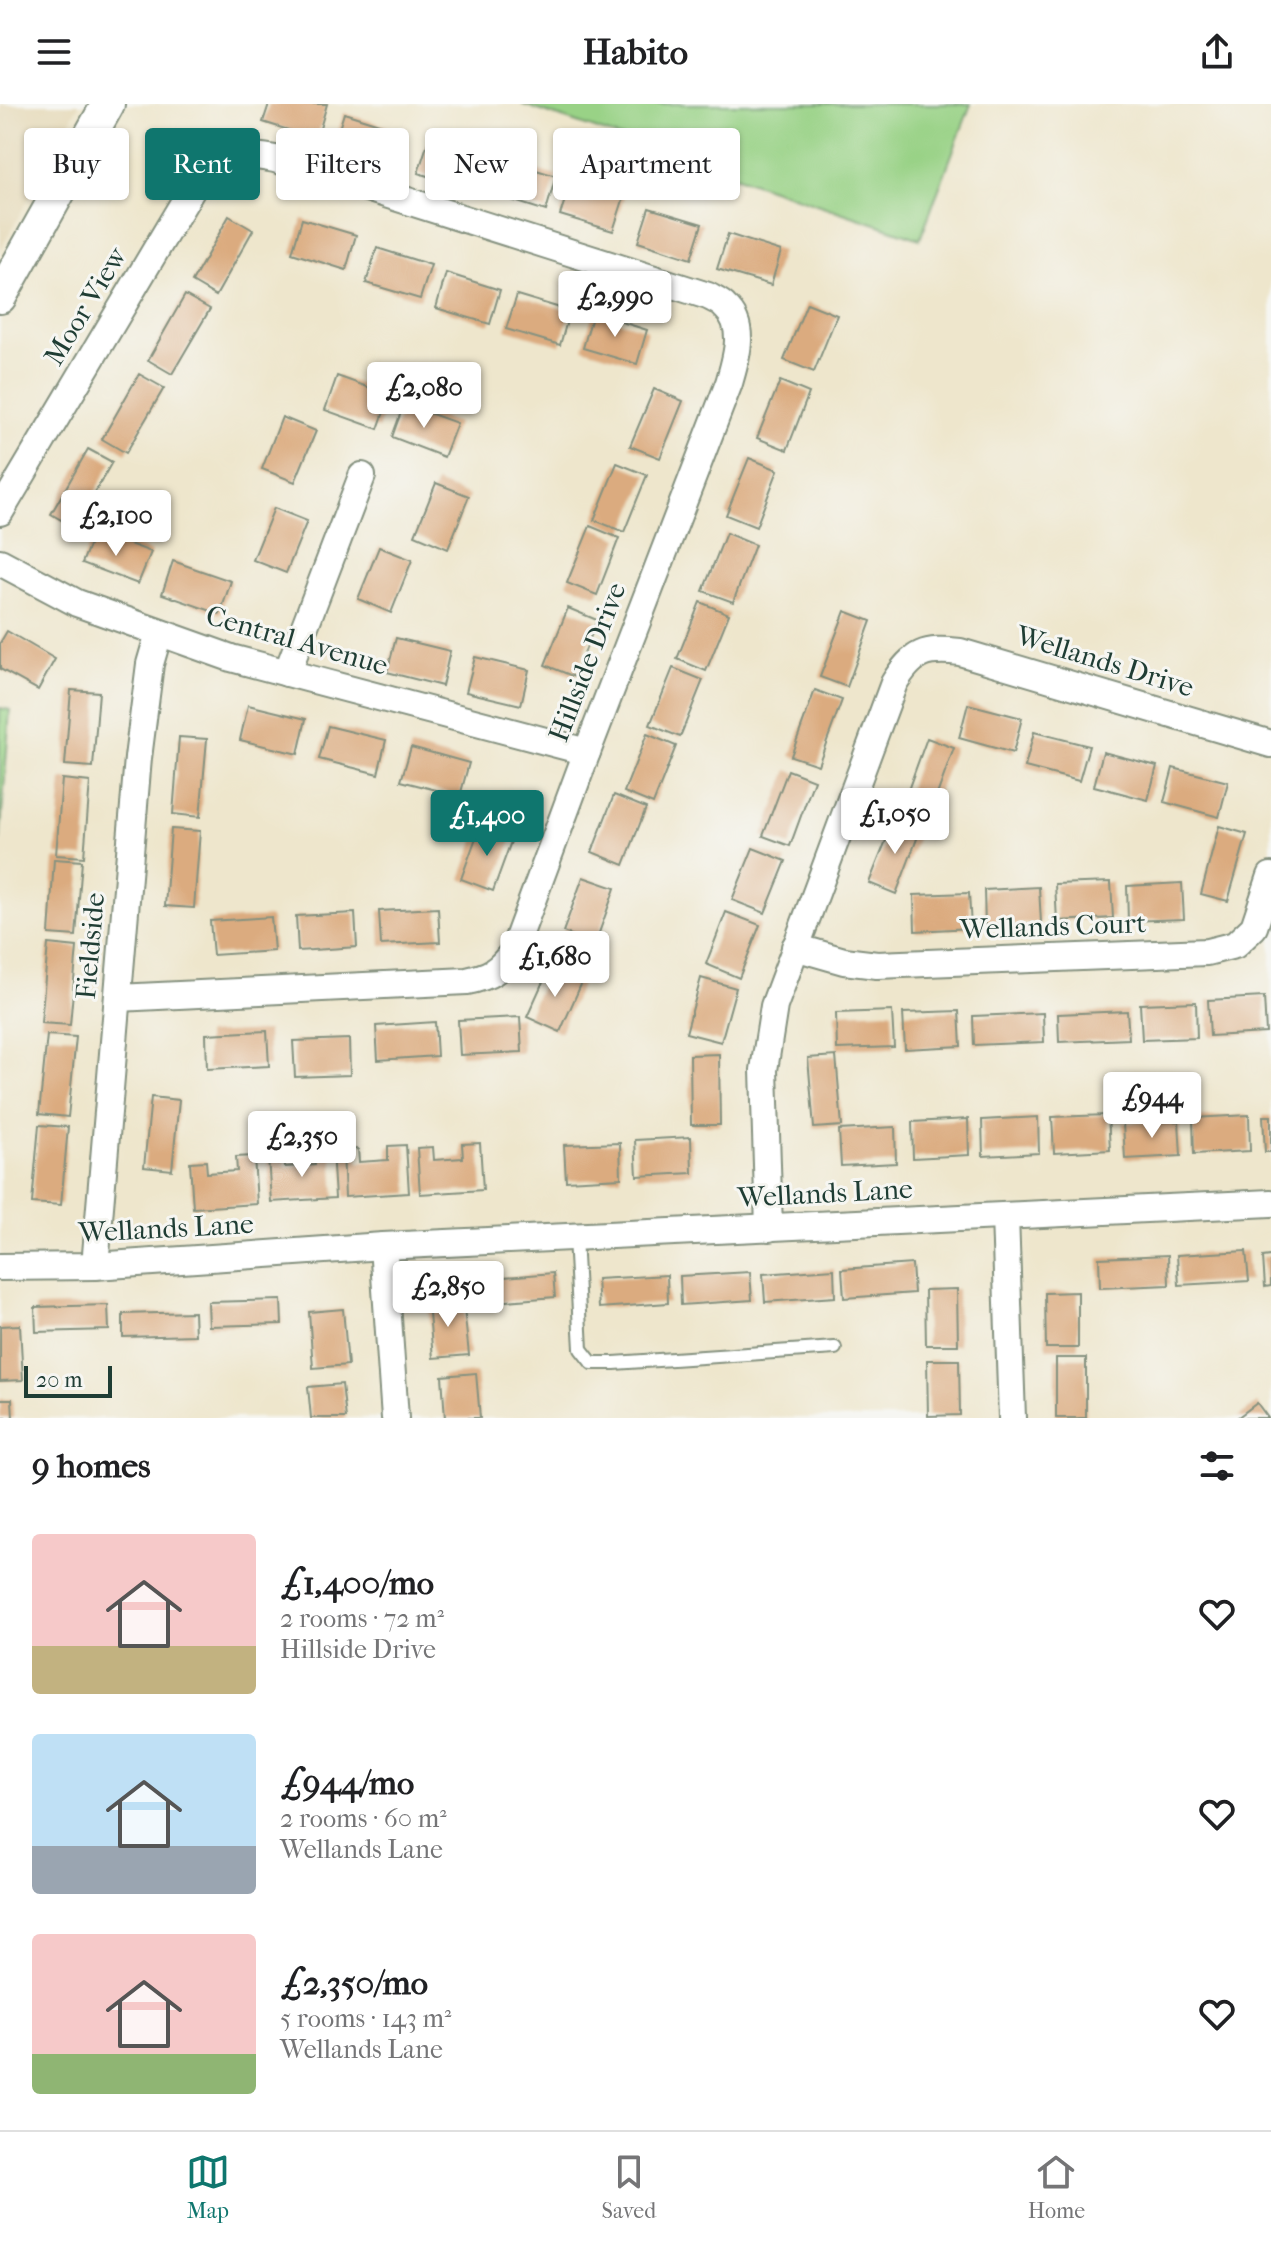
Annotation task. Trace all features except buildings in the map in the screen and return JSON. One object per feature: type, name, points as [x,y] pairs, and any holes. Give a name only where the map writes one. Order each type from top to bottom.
[{"type":"street","points":[[0,297],[108,104]]},
{"type":"street","name":"Hillside Drive","points":[[118,998],[467,981],[499,970],[513,952],[738,353],[738,328],[727,308],[708,296],[260,157]]},
{"type":"street","name":"Moor View","points":[[0,512],[186,200]]},
{"type":"street","points":[[287,673],[362,476]]},
{"type":"street","name":"Central Avenue","points":[[0,562],[77,603],[231,658],[587,752]]},
{"type":"street","name":"Fieldside","points":[[95,1266],[138,758],[150,664],[159,633]]},
{"type":"street","name":"Wellands Drive","points":[[795,947],[894,683],[906,664],[921,654],[939,649],[960,652],[1271,744]]},
{"type":"street","name":"Wellands Court","points":[[795,947],[844,961],[877,965],[1207,952],[1235,945],[1254,927],[1271,876]]},
{"type":"street","points":[[769,1228],[764,1070],[774,1006],[795,947]]},
{"type":"street","name":"Wellands Lane","points":[[0,1267],[95,1266],[383,1246],[1271,1203]]},
{"type":"street","points":[[1005,1216],[1012,1418]]},
{"type":"street","points":[[383,1246],[395,1418]]},
{"type":"lane","points":[[575,1237],[581,1349],[592,1363],[835,1348]]},
{"type":"shaded area","points":[[0,104],[79,104],[66,128],[24,128],[24,200],[27,200],[0,251]]},
{"type":"green space","points":[[521,104],[971,104],[920,239],[740,178],[740,128],[592,128]]},
{"type":"green space","points":[[0,708],[10,710],[0,842]]}]
